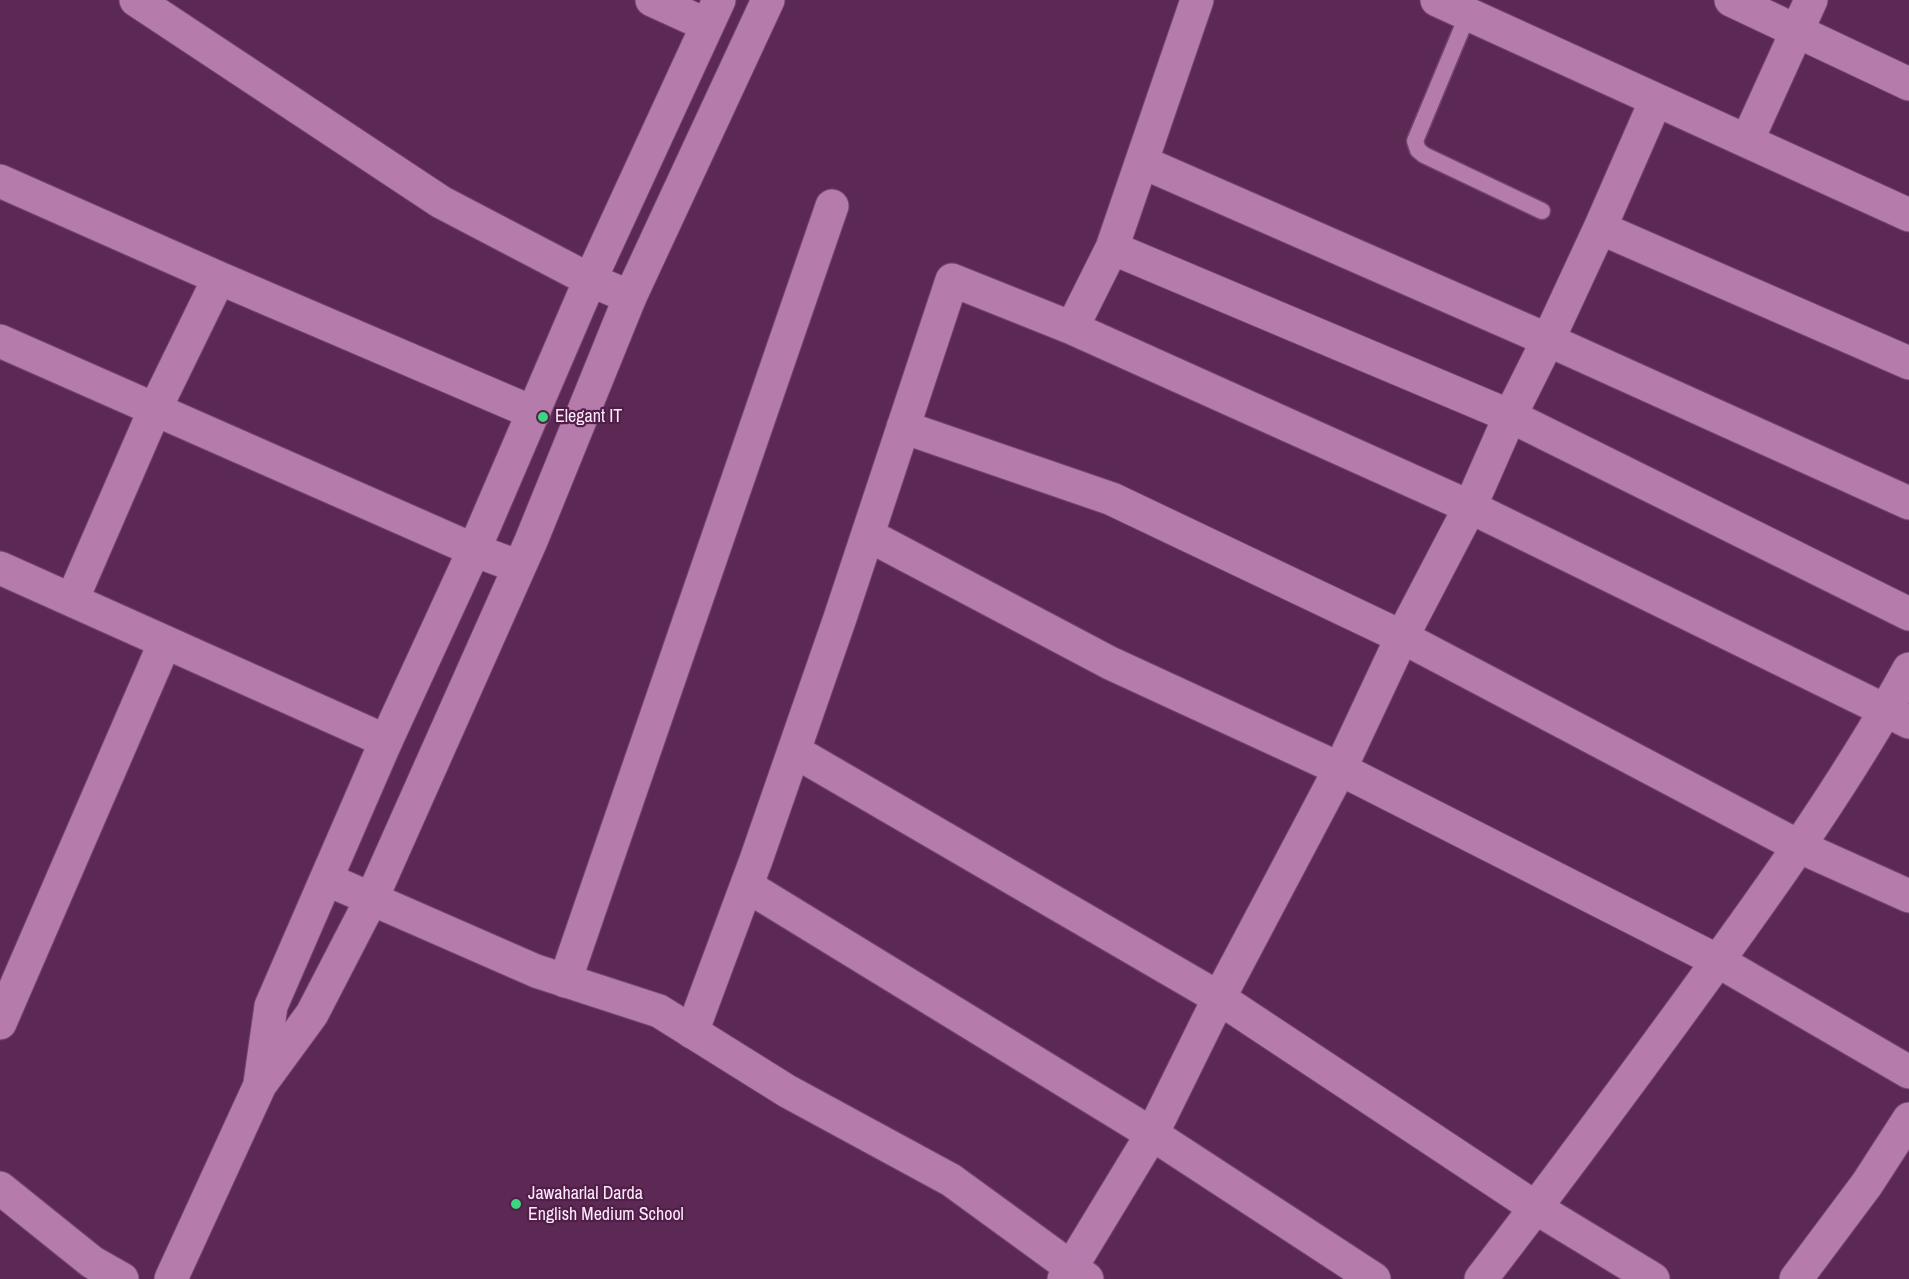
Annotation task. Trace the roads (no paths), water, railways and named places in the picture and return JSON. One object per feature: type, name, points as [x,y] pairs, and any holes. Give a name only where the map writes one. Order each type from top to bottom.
[{"type":"street","points":[[136,0],[441,202],[590,279],[630,297]]},
{"type":"street","points":[[260,1085],[271,1006],[386,741],[474,550],[590,279],[713,13],[652,0]]},
{"type":"street","points":[[171,1279],[260,1085],[312,1014],[372,898],[531,542],[630,297],[768,0]]},
{"type":"street","points":[[1072,328],[1112,248],[1197,0]]},
{"type":"street","points":[[1437,0],[1909,215]]},
{"type":"street","points":[[1731,0],[1909,84]]},
{"type":"street","points":[[1747,141],[1811,0]]},
{"type":"street","points":[[326,879],[536,972],[659,1011],[787,1091],[951,1180],[1074,1275],[1152,1134],[1218,998],[1340,769],[1402,637],[1470,507],[1510,416],[1600,228],[1656,99]]},
{"type":"street","points":[[1142,162],[1548,340],[1909,503]]},
{"type":"street","points":[[0,181],[219,278],[534,412]]},
{"type":"street","points":[[565,981],[832,206]]},
{"type":"street","points":[[1600,228],[1909,363]]},
{"type":"street","points":[[1112,248],[1510,416],[1909,615]]},
{"type":"street","points":[[72,600],[155,409],[219,278]]},
{"type":"street","points":[[692,1032],[747,886],[794,751],[952,280],[1072,328],[1470,507],[1898,716]]},
{"type":"street","points":[[0,341],[474,550],[519,567]]},
{"type":"street","points":[[903,427],[1112,500],[1402,637],[1800,847],[1909,896]]},
{"type":"street","points":[[868,535],[1110,663],[1340,769],[1718,962],[1909,1072]]},
{"type":"street","points":[[0,568],[386,741]]},
{"type":"street","points":[[0,1023],[165,642]]},
{"type":"street","points":[[1481,1279],[1536,1208],[1898,716],[1909,669]]},
{"type":"street","points":[[794,751],[1218,998],[1536,1208],[1653,1279]]},
{"type":"street","points":[[747,886],[1152,1134],[1374,1279]]},
{"type":"street","points":[[1805,1277],[1909,1119]]},
{"type":"street","points":[[0,1188],[92,1262],[122,1279]]},
{"type":"lane","points":[[1468,14],[1415,141],[1418,150],[1424,155],[1542,211]]},
{"type":"place","name":"Elegant IT","points":[[543,417]]},
{"type":"place","name":"Jawaharlal Darda English Medium School","points":[[516,1204]]}]
